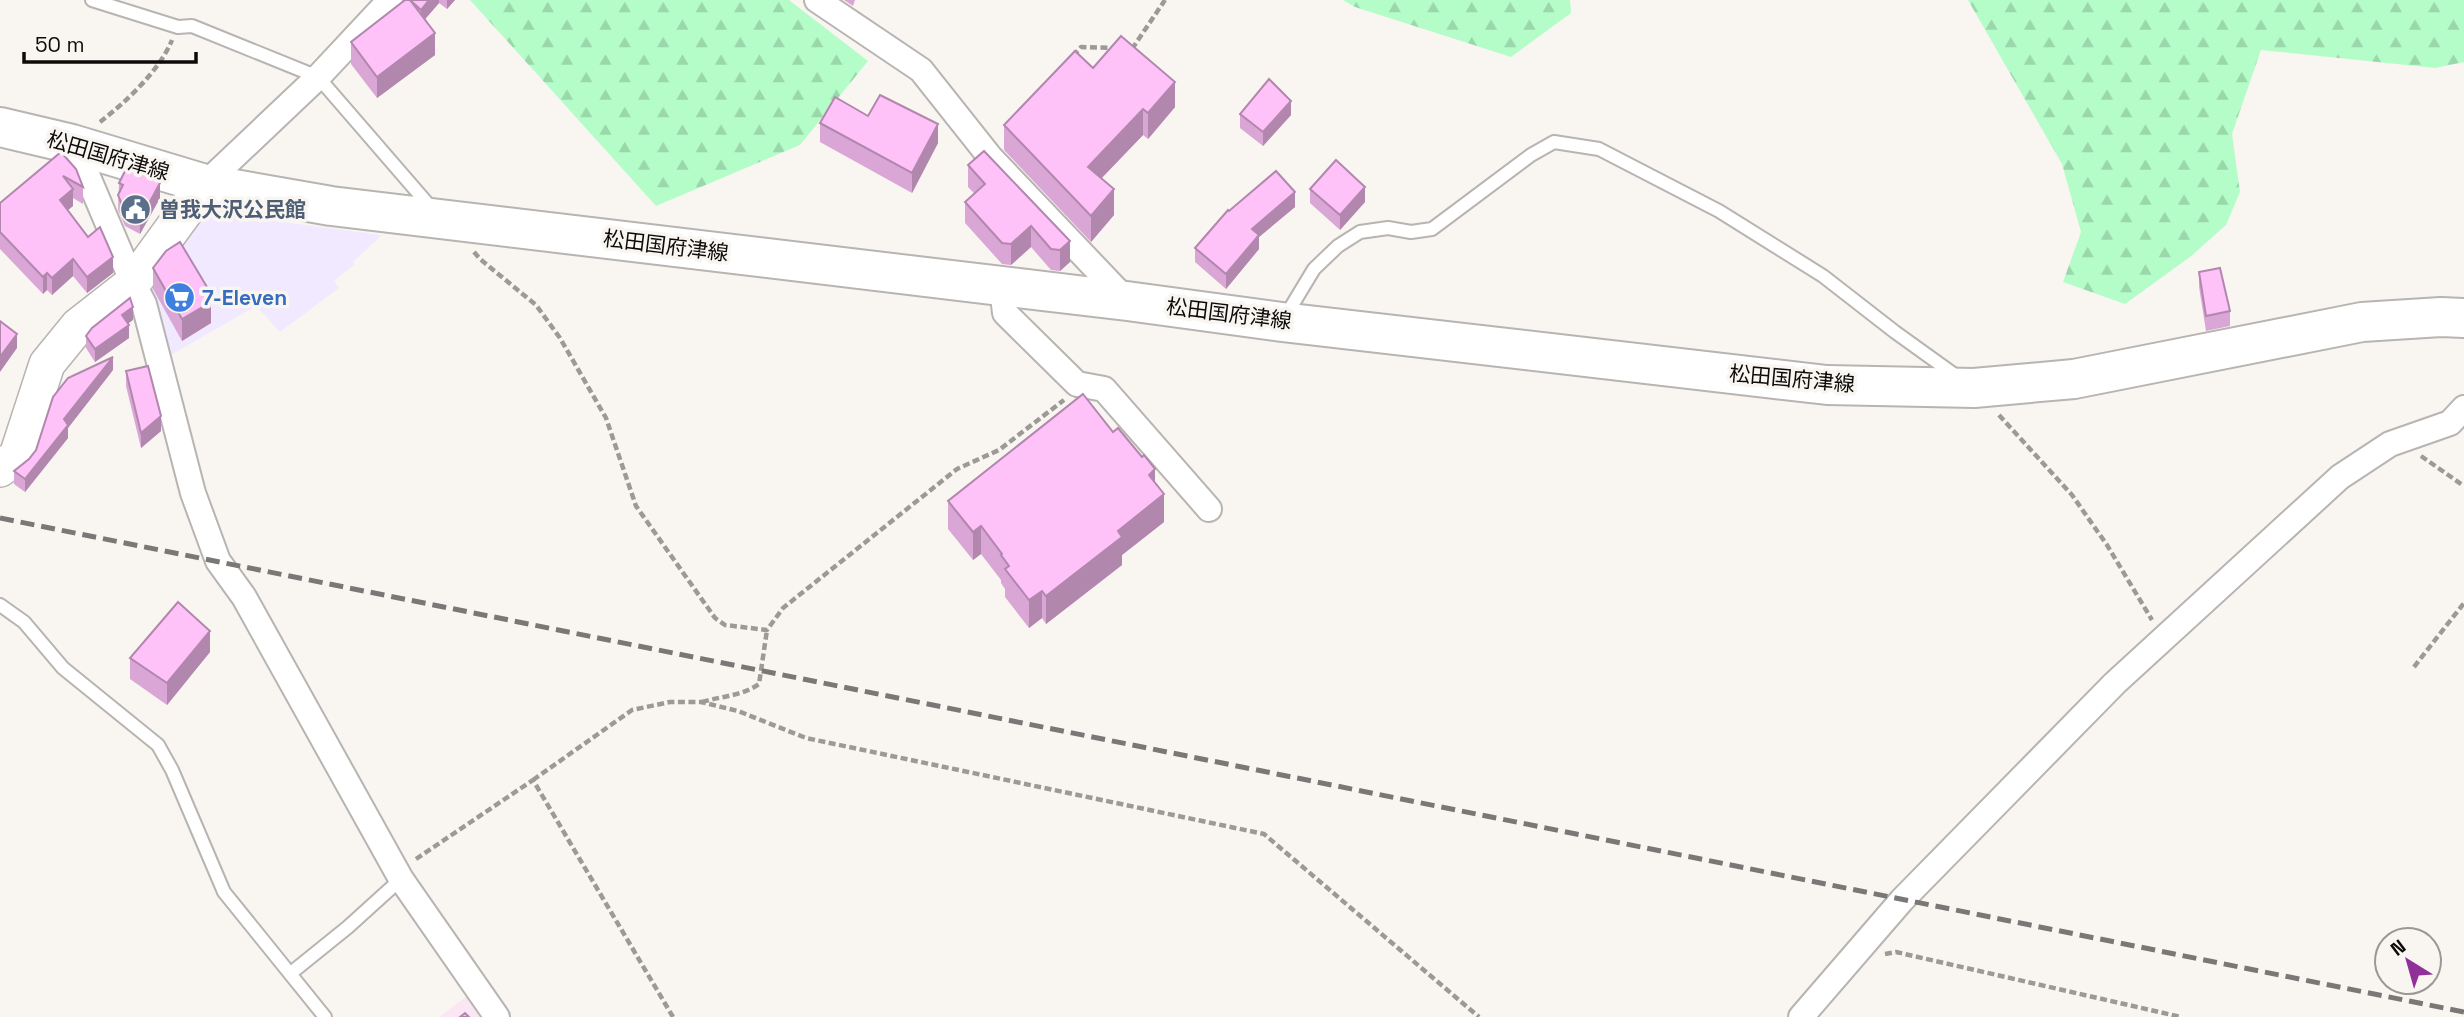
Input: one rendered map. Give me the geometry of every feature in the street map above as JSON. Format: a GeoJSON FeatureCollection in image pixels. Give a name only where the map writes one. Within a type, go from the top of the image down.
{"type":"FeatureCollection","features":[{"type":"Feature","properties":{"kind":"main road","name":"松田国府津線"},"geometry":{"type":"LineString","coordinates":[[0,127],[73,144],[205,184],[331,206],[1282,322],[1827,385],[1974,388],[2074,379],[2362,322],[2464,318]]}},
{"type":"Feature","properties":{"kind":"main road"},"geometry":{"type":"LineString","coordinates":[[0,469],[17,456],[47,364],[78,326],[133,284],[205,184]]}},
{"type":"Feature","properties":{"kind":"street"},"geometry":{"type":"LineString","coordinates":[[205,184],[318,77],[390,0]]}},
{"type":"Feature","properties":{"kind":"street"},"geometry":{"type":"LineString","coordinates":[[817,0],[921,70],[990,157],[1127,301]]}},
{"type":"Feature","properties":{"kind":"street"},"geometry":{"type":"LineString","coordinates":[[73,144],[144,304],[193,493],[218,561],[244,597],[400,875],[496,1017]]}},
{"type":"Feature","properties":{"kind":"street"},"geometry":{"type":"LineString","coordinates":[[1002,287],[1005,313],[1077,384],[1104,389],[1209,509]]}},
{"type":"Feature","properties":{"kind":"street"},"geometry":{"type":"LineString","coordinates":[[1801,1017],[1902,900],[2115,683],[2340,477],[2390,444],[2450,423],[2464,408]]}},
{"type":"Feature","properties":{"kind":"lane"},"geometry":{"type":"LineString","coordinates":[[92,0],[178,27],[192,26],[318,77],[449,220]]}},
{"type":"Feature","properties":{"kind":"lane"},"geometry":{"type":"LineString","coordinates":[[1282,322],[1314,269],[1338,246],[1360,232],[1388,228],[1411,232],[1432,229],[1531,155],[1554,142],[1599,149],[1719,211],[1823,276],[1974,388]]}},
{"type":"Feature","properties":{"kind":"lane"},"geometry":{"type":"LineString","coordinates":[[0,605],[24,622],[63,668],[158,746],[172,770],[224,892],[325,1017]]}},
{"type":"Feature","properties":{"kind":"lane"},"geometry":{"type":"LineString","coordinates":[[291,973],[348,927],[400,875]]}},
{"type":"Feature","properties":{"kind":"path"},"geometry":{"type":"LineString","coordinates":[[1073,57],[1081,47],[1134,49],[1165,0]]}},
{"type":"Feature","properties":{"kind":"path"},"geometry":{"type":"LineString","coordinates":[[73,144],[124,103],[168,51],[178,27]]}},
{"type":"Feature","properties":{"kind":"path"},"geometry":{"type":"LineString","coordinates":[[449,220],[480,259],[536,305],[560,338],[606,418],[636,506],[715,618],[725,625],[767,629]]}},
{"type":"Feature","properties":{"kind":"path"},"geometry":{"type":"LineString","coordinates":[[702,702],[747,693],[760,684],[767,629],[783,608],[957,469],[999,450],[1064,399],[1077,384]]}},
{"type":"Feature","properties":{"kind":"path"},"geometry":{"type":"LineString","coordinates":[[1974,388],[2072,495],[2107,545],[2163,639]]}},
{"type":"Feature","properties":{"kind":"path"},"geometry":{"type":"LineString","coordinates":[[2399,441],[2464,485]]}},
{"type":"Feature","properties":{"kind":"path"},"geometry":{"type":"LineString","coordinates":[[2414,667],[2464,603]]}},
{"type":"Feature","properties":{"kind":"path"},"geometry":{"type":"LineString","coordinates":[[400,875],[632,710],[670,702],[702,702],[738,711],[806,737],[1264,834],[1479,1017]]}},
{"type":"Feature","properties":{"kind":"path"},"geometry":{"type":"LineString","coordinates":[[533,780],[673,1017]]}},
{"type":"Feature","properties":{"kind":"path"},"geometry":{"type":"LineString","coordinates":[[1880,956],[1896,952],[2181,1017]]}},
{"type":"Feature","properties":{"kind":"shaded area"},"geometry":{"type":"Polygon","coordinates":[[[204,207],[275,221],[382,235],[353,262],[354,265],[334,281],[339,288],[280,332],[256,306],[164,359],[147,281],[204,207]]]}},
{"type":"Feature","properties":{"kind":"shaded area"},"geometry":{"type":"Polygon","coordinates":[[[470,994],[486,1017],[439,1017],[470,994]]]}},
{"type":"Feature","properties":{"kind":"green space"},"geometry":{"type":"Polygon","coordinates":[[[470,0],[789,0],[868,61],[800,145],[656,206],[470,0]]]}},
{"type":"Feature","properties":{"kind":"green space"},"geometry":{"type":"Polygon","coordinates":[[[1343,0],[1570,0],[1571,13],[1511,57],[1355,7],[1343,0]]]}},
{"type":"Feature","properties":{"kind":"green space"},"geometry":{"type":"Polygon","coordinates":[[[1968,0],[2464,0],[2464,62],[2435,68],[2261,50],[2232,134],[2240,192],[2226,225],[2190,257],[2125,304],[2063,282],[2081,232],[2062,164],[1968,0]]]}},
{"type":"Feature","properties":{"kind":"building"},"geometry":{"type":"Polygon","coordinates":[[[405,0],[410,0],[435,33],[377,77],[351,42],[405,0]]]}},
{"type":"Feature","properties":{"kind":"building"},"geometry":{"type":"Polygon","coordinates":[[[410,0],[429,0],[421,10],[410,0]]]}},
{"type":"Feature","properties":{"kind":"building"},"geometry":{"type":"Polygon","coordinates":[[[1121,36],[1175,82],[1148,113],[1143,109],[1088,167],[1114,189],[1091,216],[1004,125],[1075,51],[1093,68],[1121,36]]]}},
{"type":"Feature","properties":{"kind":"building"},"geometry":{"type":"Polygon","coordinates":[[[1269,79],[1291,101],[1263,132],[1240,114],[1269,79]]]}},
{"type":"Feature","properties":{"kind":"building"},"geometry":{"type":"Polygon","coordinates":[[[880,95],[938,124],[912,173],[820,123],[835,97],[868,116],[880,95]]]}},
{"type":"Feature","properties":{"kind":"building"},"geometry":{"type":"Polygon","coordinates":[[[984,151],[1070,241],[1060,250],[1051,249],[1031,226],[1011,244],[1002,243],[965,202],[985,184],[968,165],[984,151]]]}},
{"type":"Feature","properties":{"kind":"building"},"geometry":{"type":"Polygon","coordinates":[[[61,152],[76,169],[83,187],[63,176],[73,189],[60,200],[88,237],[100,227],[113,257],[87,277],[73,259],[52,278],[47,273],[43,277],[0,232],[0,203],[61,152]]]}},
{"type":"Feature","properties":{"kind":"building"},"geometry":{"type":"Polygon","coordinates":[[[1336,160],[1365,187],[1340,215],[1310,189],[1336,160]]]}},
{"type":"Feature","properties":{"kind":"building"},"geometry":{"type":"Polygon","coordinates":[[[126,169],[142,173],[160,183],[140,220],[125,212],[118,195],[123,185],[119,183],[126,169]]]}},
{"type":"Feature","properties":{"kind":"building"},"geometry":{"type":"Polygon","coordinates":[[[1276,171],[1295,192],[1252,229],[1259,235],[1226,274],[1195,248],[1228,210],[1276,171]]]}},
{"type":"Feature","properties":{"kind":"building"},"geometry":{"type":"Polygon","coordinates":[[[180,242],[210,292],[206,294],[211,302],[182,319],[153,268],[166,251],[180,242]]]}},
{"type":"Feature","properties":{"kind":"building"},"geometry":{"type":"Polygon","coordinates":[[[2220,268],[2230,311],[2206,316],[2199,272],[2220,268]]]}},
{"type":"Feature","properties":{"kind":"building"},"geometry":{"type":"Polygon","coordinates":[[[130,298],[133,307],[122,315],[129,325],[95,349],[86,336],[92,328],[130,298]]]}},
{"type":"Feature","properties":{"kind":"building"},"geometry":{"type":"Polygon","coordinates":[[[0,321],[17,334],[0,357],[0,321]]]}},
{"type":"Feature","properties":{"kind":"building"},"geometry":{"type":"Polygon","coordinates":[[[113,357],[64,419],[68,425],[25,479],[14,471],[36,450],[53,397],[68,378],[113,357]]]}},
{"type":"Feature","properties":{"kind":"building"},"geometry":{"type":"Polygon","coordinates":[[[148,366],[161,416],[141,433],[126,371],[148,366]]]}},
{"type":"Feature","properties":{"kind":"building"},"geometry":{"type":"Polygon","coordinates":[[[1083,394],[1113,432],[1118,428],[1142,457],[1144,455],[1155,469],[1149,475],[1164,494],[1118,531],[1122,537],[1046,596],[1042,591],[1029,600],[1005,569],[1009,566],[981,526],[973,532],[948,501],[1083,394]]]}},
{"type":"Feature","properties":{"kind":"building"},"geometry":{"type":"Polygon","coordinates":[[[178,602],[210,631],[167,683],[130,658],[178,602]]]}},
{"type":"Feature","properties":{"kind":"railway"},"geometry":{"type":"LineString","coordinates":[[0,518],[2464,1012]]}},
{"type":"Feature","properties":{"kind":"place","name":"曽我大沢公民館"},"geometry":{"type":"Point","coordinates":[136,210]}},
{"type":"Feature","properties":{"kind":"place","name":"7-Eleven"},"geometry":{"type":"Point","coordinates":[179,298]}}]}
